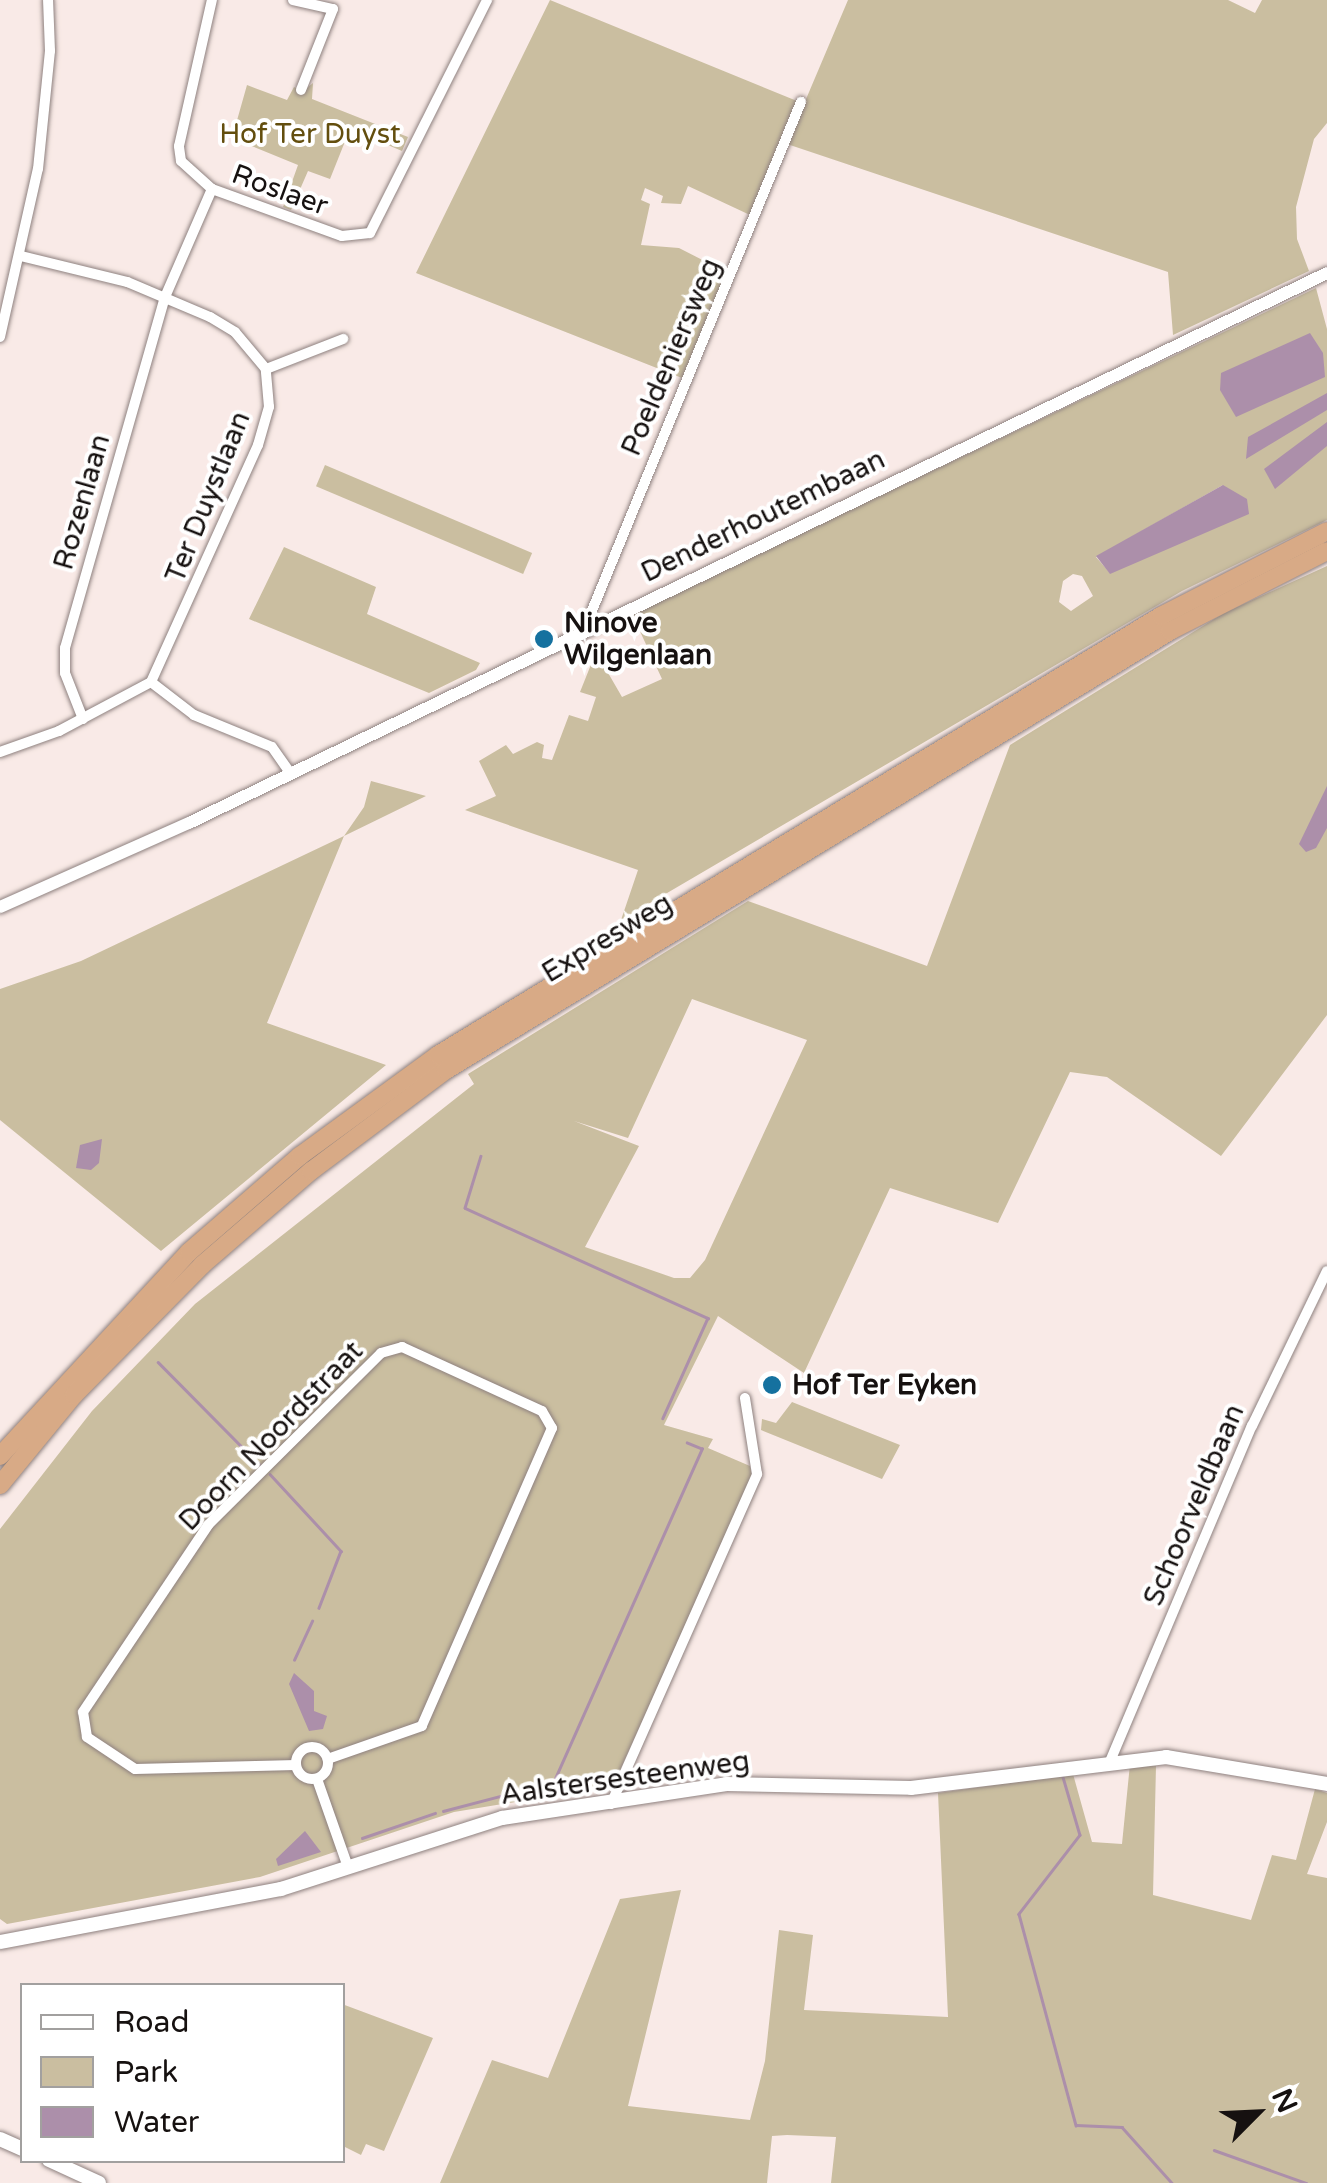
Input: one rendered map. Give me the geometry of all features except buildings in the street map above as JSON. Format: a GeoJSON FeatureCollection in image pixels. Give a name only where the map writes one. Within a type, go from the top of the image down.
{"type":"FeatureCollection","features":[{"type":"Feature","properties":{"kind":"highway","name":"Expresweg"},"geometry":{"type":"LineString","coordinates":[[0,1456],[190,1252],[300,1156],[438,1055],[1161,616],[1327,531]]}},
{"type":"Feature","properties":{"kind":"highway","name":"Expresweg"},"geometry":{"type":"LineString","coordinates":[[0,1485],[74,1395],[202,1265],[311,1171],[446,1070],[1170,632],[1327,551]]}},
{"type":"Feature","properties":{"kind":"main road","name":"Aalstersesteenweg"},"geometry":{"type":"LineString","coordinates":[[0,1942],[242,1898],[502,1818],[740,1784],[911,1788],[1111,1759],[1209,1761],[1327,1784]]}},
{"type":"Feature","properties":{"kind":"main road"},"geometry":{"type":"LineString","coordinates":[[56,2163],[100,2183]]}},
{"type":"Feature","properties":{"kind":"street"},"geometry":{"type":"LineString","coordinates":[[0,337],[21,256],[46,108],[48,0]]}},
{"type":"Feature","properties":{"kind":"street","name":"Roslaer"},"geometry":{"type":"LineString","coordinates":[[212,0],[179,146],[180,161],[212,190],[342,236],[370,233],[487,0]]}},
{"type":"Feature","properties":{"kind":"street"},"geometry":{"type":"LineString","coordinates":[[293,0],[334,4],[301,90]]}},
{"type":"Feature","properties":{"kind":"street","name":"Poeldeniersweg"},"geometry":{"type":"LineString","coordinates":[[584,630],[800,102]]}},
{"type":"Feature","properties":{"kind":"street","name":"Roslaer"},"geometry":{"type":"LineString","coordinates":[[165,297],[212,190]]}},
{"type":"Feature","properties":{"kind":"street"},"geometry":{"type":"LineString","coordinates":[[21,256],[165,297],[235,332],[266,369],[343,339]]}},
{"type":"Feature","properties":{"kind":"street","name":"Denderhoutembaan"},"geometry":{"type":"LineString","coordinates":[[0,908],[290,773],[1327,273]]}},
{"type":"Feature","properties":{"kind":"street","name":"Rozenlaan"},"geometry":{"type":"LineString","coordinates":[[84,718],[65,673],[64,648],[165,297]]}},
{"type":"Feature","properties":{"kind":"street","name":"Ter Duystlaan"},"geometry":{"type":"LineString","coordinates":[[151,682],[258,445],[268,407],[266,369]]}},
{"type":"Feature","properties":{"kind":"street"},"geometry":{"type":"LineString","coordinates":[[0,752],[84,718],[151,682],[194,716],[272,747],[290,773]]}},
{"type":"Feature","properties":{"kind":"street","name":"Schoorveldbaan"},"geometry":{"type":"LineString","coordinates":[[1111,1759],[1290,1340],[1327,1271]]}},
{"type":"Feature","properties":{"kind":"street","name":"Doorn Noordstraat"},"geometry":{"type":"LineString","coordinates":[[296,1764],[135,1770],[87,1737],[83,1712],[208,1526],[381,1354],[402,1348],[542,1412],[552,1428],[422,1726],[328,1759]]}},
{"type":"Feature","properties":{"kind":"street"},"geometry":{"type":"LineString","coordinates":[[611,1804],[758,1474],[745,1398]]}},
{"type":"Feature","properties":{"kind":"street"},"geometry":{"type":"LineString","coordinates":[[317,1779],[302,1776],[296,1764],[311,1747],[328,1759],[317,1779],[348,1867]]}},
{"type":"Feature","properties":{"kind":"green space"},"geometry":{"type":"Polygon","coordinates":[[[550,0],[797,101],[750,215],[688,186],[681,204],[661,203],[663,196],[645,188],[641,200],[650,204],[641,245],[679,248],[726,272],[682,378],[416,273],[550,0]]]}},
{"type":"Feature","properties":{"kind":"green space"},"geometry":{"type":"Polygon","coordinates":[[[848,0],[1228,0],[1255,13],[1262,0],[1327,0],[1327,123],[1314,139],[1296,207],[1297,239],[1309,271],[1173,335],[1168,272],[787,144],[848,0]]]}},
{"type":"Feature","properties":{"kind":"green space","name":"Hof Ter Duyst"},"geometry":{"type":"Polygon","coordinates":[[[313,83],[312,99],[408,137],[402,151],[350,129],[330,179],[308,171],[291,210],[283,207],[298,165],[232,138],[247,85],[287,100],[294,87],[303,91],[313,83]]]}},
{"type":"Feature","properties":{"kind":"green space"},"geometry":{"type":"Polygon","coordinates":[[[1316,288],[1327,329],[1327,520],[1182,591],[621,920],[638,870],[465,810],[496,796],[479,761],[506,745],[513,754],[537,742],[544,745],[542,758],[552,760],[569,715],[588,721],[596,697],[580,692],[596,652],[622,697],[662,679],[632,614],[1316,288]],[[1223,485],[1096,557],[1110,573],[1137,561],[1223,485]],[[1073,574],[1063,581],[1059,602],[1071,611],[1093,596],[1082,576],[1073,574]]]}},
{"type":"Feature","properties":{"kind":"green space"},"geometry":{"type":"Polygon","coordinates":[[[325,465],[532,553],[523,574],[316,486],[325,465]]]}},
{"type":"Feature","properties":{"kind":"green space"},"geometry":{"type":"Polygon","coordinates":[[[284,547],[376,587],[367,614],[480,663],[476,670],[429,693],[249,619],[284,547]]]}},
{"type":"Feature","properties":{"kind":"green space"},"geometry":{"type":"Polygon","coordinates":[[[1327,566],[1327,1015],[1221,1156],[1107,1077],[1070,1072],[998,1223],[890,1188],[804,1373],[718,1316],[664,1425],[713,1439],[708,1448],[750,1466],[752,1476],[613,1786],[454,1812],[260,1877],[7,1924],[0,1919],[0,1529],[92,1411],[195,1304],[474,1084],[468,1074],[748,901],[927,966],[1010,745],[1224,613],[1327,566]],[[692,999],[628,1138],[574,1121],[639,1146],[585,1247],[674,1278],[690,1278],[705,1260],[807,1040],[692,999]]]}},
{"type":"Feature","properties":{"kind":"green space"},"geometry":{"type":"Polygon","coordinates":[[[371,781],[426,796],[344,836],[364,807],[371,781]]]}},
{"type":"Feature","properties":{"kind":"green space"},"geometry":{"type":"Polygon","coordinates":[[[344,836],[267,1023],[386,1065],[161,1251],[0,1120],[0,989],[81,961],[344,836]]]}},
{"type":"Feature","properties":{"kind":"green space"},"geometry":{"type":"Polygon","coordinates":[[[792,1402],[900,1445],[882,1479],[761,1430],[762,1419],[776,1423],[792,1402]]]}},
{"type":"Feature","properties":{"kind":"green space"},"geometry":{"type":"Polygon","coordinates":[[[1130,1764],[1156,1766],[1153,1895],[1251,1920],[1272,1855],[1296,1860],[1315,1789],[1327,1793],[1327,1822],[1307,1874],[1327,1878],[1327,2183],[831,2183],[836,2137],[787,2135],[772,2136],[767,2183],[440,2183],[492,2060],[548,2078],[620,1899],[681,1890],[628,2106],[750,2120],[765,2061],[779,1930],[813,1935],[804,2010],[948,2017],[938,1793],[1073,1774],[1092,1842],[1122,1844],[1130,1764]]]}},
{"type":"Feature","properties":{"kind":"green space"},"geometry":{"type":"Polygon","coordinates":[[[345,2005],[433,2038],[384,2151],[366,2144],[361,2155],[345,2147],[345,2005]]]}},
{"type":"Feature","properties":{"kind":"water"},"geometry":{"type":"Polygon","coordinates":[[[1310,333],[1323,353],[1325,377],[1236,417],[1220,390],[1221,373],[1310,333]]]}},
{"type":"Feature","properties":{"kind":"water"},"geometry":{"type":"Polygon","coordinates":[[[1327,393],[1327,410],[1246,459],[1248,437],[1327,393]]]}},
{"type":"Feature","properties":{"kind":"water"},"geometry":{"type":"Polygon","coordinates":[[[1327,422],[1327,446],[1275,489],[1264,469],[1327,422]]]}},
{"type":"Feature","properties":{"kind":"water"},"geometry":{"type":"Polygon","coordinates":[[[1223,485],[1247,499],[1249,514],[1110,574],[1096,556],[1223,485]]]}},
{"type":"Feature","properties":{"kind":"water"},"geometry":{"type":"Polygon","coordinates":[[[1327,786],[1327,828],[1316,848],[1306,852],[1299,844],[1327,786]]]}},
{"type":"Feature","properties":{"kind":"water"},"geometry":{"type":"Polygon","coordinates":[[[102,1139],[99,1163],[91,1170],[76,1168],[80,1145],[102,1139]]]}},
{"type":"Feature","properties":{"kind":"water"},"geometry":{"type":"Polygon","coordinates":[[[294,1673],[314,1691],[314,1711],[327,1716],[323,1729],[309,1731],[289,1684],[294,1673]]]}},
{"type":"Feature","properties":{"kind":"water"},"geometry":{"type":"Polygon","coordinates":[[[305,1831],[321,1852],[278,1866],[276,1859],[305,1831]]]}},
{"type":"Feature","properties":{"kind":"waterway"},"geometry":{"type":"LineString","coordinates":[[481,1156],[465,1208],[708,1318],[663,1418]]}},
{"type":"Feature","properties":{"kind":"waterway"},"geometry":{"type":"LineString","coordinates":[[158,1362],[259,1464]]}},
{"type":"Feature","properties":{"kind":"waterway"},"geometry":{"type":"LineString","coordinates":[[553,1783],[702,1449],[687,1443]]}},
{"type":"Feature","properties":{"kind":"waterway"},"geometry":{"type":"LineString","coordinates":[[270,1474],[341,1551],[319,1608]]}},
{"type":"Feature","properties":{"kind":"waterway"},"geometry":{"type":"LineString","coordinates":[[294,1660],[312,1621]]}},
{"type":"Feature","properties":{"kind":"waterway"},"geometry":{"type":"LineString","coordinates":[[1063,1777],[1080,1835],[1019,1914],[1076,2125],[1122,2127],[1172,2183]]}},
{"type":"Feature","properties":{"kind":"waterway"},"geometry":{"type":"LineString","coordinates":[[443,1811],[508,1794]]}},
{"type":"Feature","properties":{"kind":"waterway"},"geometry":{"type":"LineString","coordinates":[[362,1838],[435,1813]]}},
{"type":"Feature","properties":{"kind":"waterway"},"geometry":{"type":"LineString","coordinates":[[1214,2150],[1306,2183]]}},
{"type":"Feature","properties":{"kind":"place","name":"Ninove Wilgenlaan"},"geometry":{"type":"Point","coordinates":[544,639]}},
{"type":"Feature","properties":{"kind":"place","name":"Hof Ter Eyken"},"geometry":{"type":"Point","coordinates":[772,1385]}}]}
